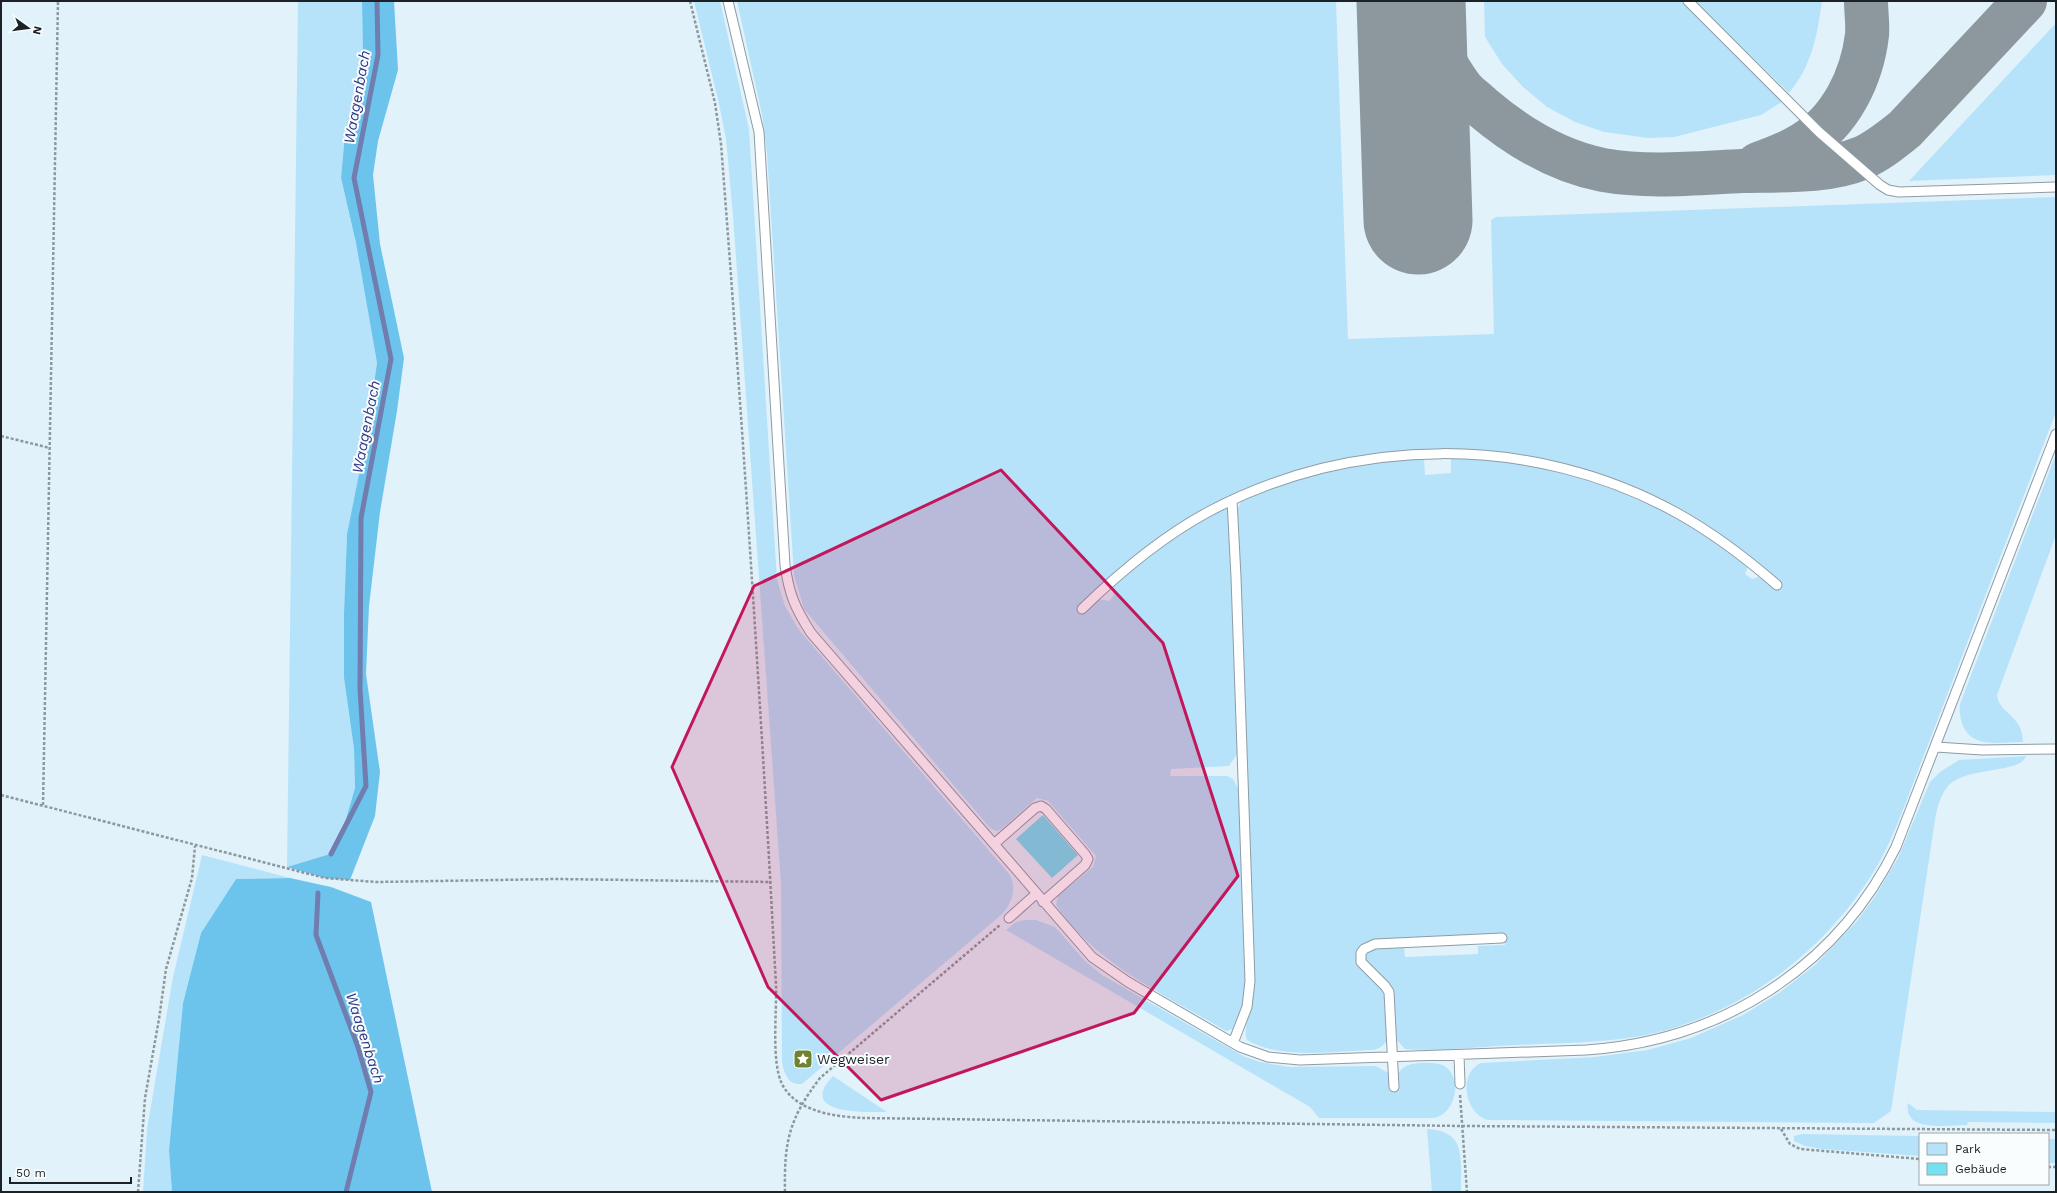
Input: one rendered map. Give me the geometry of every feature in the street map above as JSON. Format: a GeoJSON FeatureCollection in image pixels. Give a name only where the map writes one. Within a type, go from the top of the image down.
{"type":"FeatureCollection","features":[{"type":"Feature","properties":{"kind":"lane"},"geometry":{"type":"LineString","coordinates":[[728,1],[759,132],[785,565],[788,590],[798,613],[811,633],[1036,894],[1097,962],[1128,982],[1233,1043],[1254,1052],[1283,1059],[1392,1057],[1586,1050],[1643,1043],[1684,1033],[1734,1012],[1794,974],[1824,947],[1849,920],[1874,885],[1901,836],[2056,434]]}},
{"type":"Feature","properties":{"kind":"lane"},"geometry":{"type":"LineString","coordinates":[[1688,1],[1819,132],[1880,185],[1888,190],[1899,192],[2056,187]]}},
{"type":"Feature","properties":{"kind":"lane"},"geometry":{"type":"LineString","coordinates":[[1082,609],[1123,570],[1148,550],[1194,520],[1232,500],[1263,487],[1308,472],[1384,457],[1448,453],[1526,460],[1596,478],[1665,507],[1697,525],[1734,549],[1777,585]]}},
{"type":"Feature","properties":{"kind":"lane"},"geometry":{"type":"LineString","coordinates":[[1232,500],[1237,593],[1250,981],[1248,1007],[1233,1043]]}},
{"type":"Feature","properties":{"kind":"lane"},"geometry":{"type":"LineString","coordinates":[[1936,747],[1982,750],[2056,749]]}},
{"type":"Feature","properties":{"kind":"lane"},"geometry":{"type":"LineString","coordinates":[[994,844],[1038,807],[1045,807],[1085,854],[1087,861],[1043,902]]}},
{"type":"Feature","properties":{"kind":"lane"},"geometry":{"type":"LineString","coordinates":[[1009,918],[1036,894]]}},
{"type":"Feature","properties":{"kind":"lane"},"geometry":{"type":"LineString","coordinates":[[1394,1087],[1389,992],[1361,962],[1361,953],[1365,947],[1375,944],[1502,938]]}},
{"type":"Feature","properties":{"kind":"lane"},"geometry":{"type":"LineString","coordinates":[[1459,1055],[1460,1084]]}},
{"type":"Feature","properties":{"kind":"path"},"geometry":{"type":"LineString","coordinates":[[43,805],[58,1]]}},
{"type":"Feature","properties":{"kind":"path"},"geometry":{"type":"LineString","coordinates":[[690,1],[715,103],[721,144],[755,606],[776,985],[777,1066],[779,1077],[786,1090],[801,1104],[831,1115],[850,1117],[1463,1126],[2056,1130]]}},
{"type":"Feature","properties":{"kind":"path"},"geometry":{"type":"LineString","coordinates":[[1,436],[50,448]]}},
{"type":"Feature","properties":{"kind":"path"},"geometry":{"type":"LineString","coordinates":[[1,795],[195,846],[325,878],[363,881],[565,879],[770,882]]}},
{"type":"Feature","properties":{"kind":"path"},"geometry":{"type":"LineString","coordinates":[[138,1192],[145,1098],[160,1019],[166,969],[192,878],[195,846]]}},
{"type":"Feature","properties":{"kind":"path"},"geometry":{"type":"LineString","coordinates":[[785,1192],[786,1148],[801,1104],[824,1074],[1009,918]]}},
{"type":"Feature","properties":{"kind":"path"},"geometry":{"type":"LineString","coordinates":[[1460,1084],[1467,1192]]}},
{"type":"Feature","properties":{"kind":"path"},"geometry":{"type":"LineString","coordinates":[[1781,1129],[1790,1144],[1805,1150],[1919,1159]]}},
{"type":"Feature","properties":{"kind":"highlighted area"},"geometry":{"type":"Polygon","coordinates":[[[1001,470],[1163,643],[1238,876],[1134,1013],[881,1100],[768,987],[672,767],[754,586],[1001,470]]]}},
{"type":"Feature","properties":{"kind":"green space"},"geometry":{"type":"Polygon","coordinates":[[[298,1],[362,1],[363,59],[345,134],[341,178],[356,243],[377,363],[366,439],[347,534],[344,613],[344,678],[354,749],[355,788],[345,822],[330,854],[287,867],[298,1]]]}},
{"type":"Feature","properties":{"kind":"green space"},"geometry":{"type":"Polygon","coordinates":[[[694,1],[720,1],[749,129],[777,580],[785,606],[799,630],[1010,875],[1013,886],[1011,901],[1001,915],[802,1084],[793,1083],[790,1081],[784,1071],[782,1063],[781,884],[733,216],[726,139],[694,1]]]}},
{"type":"Feature","properties":{"kind":"green space"},"geometry":{"type":"Polygon","coordinates":[[[737,1],[1336,1],[1348,339],[1494,334],[1491,220],[1496,217],[2056,197],[2056,412],[1888,846],[1859,893],[1836,923],[1809,950],[1779,974],[1747,995],[1714,1013],[1678,1027],[1641,1036],[1610,1040],[1447,1049],[1405,1049],[1396,1039],[1392,988],[1365,962],[1365,954],[1367,950],[1371,948],[1404,947],[1405,957],[1478,954],[1478,946],[1505,945],[1504,935],[1373,940],[1361,947],[1358,962],[1383,992],[1386,1009],[1387,1038],[1386,1042],[1382,1046],[1373,1050],[1308,1053],[1275,1050],[1260,1046],[1247,1040],[1246,1028],[1254,989],[1237,511],[1241,501],[1249,496],[1311,475],[1386,461],[1424,457],[1425,475],[1451,473],[1451,458],[1486,458],[1521,462],[1591,480],[1658,508],[1739,556],[1747,565],[1745,574],[1752,579],[1760,576],[1777,589],[1781,585],[1744,553],[1705,525],[1677,509],[1621,484],[1562,466],[1502,455],[1441,451],[1379,455],[1319,466],[1261,484],[1205,510],[1171,531],[1138,555],[1078,608],[1083,612],[1098,599],[1109,601],[1114,595],[1112,590],[1117,581],[1128,569],[1162,545],[1199,522],[1225,508],[1228,509],[1232,552],[1238,753],[1229,766],[1171,769],[1170,776],[1227,776],[1233,779],[1239,790],[1246,996],[1242,1014],[1237,1025],[1233,1029],[1226,1031],[1134,977],[1091,945],[1072,926],[1056,905],[1058,896],[1093,867],[1096,856],[1048,801],[1037,798],[1000,830],[996,831],[990,828],[804,609],[794,575],[767,153],[762,115],[737,1]]]}},
{"type":"Feature","properties":{"kind":"green space"},"geometry":{"type":"Polygon","coordinates":[[[1484,1],[1683,1],[1704,24],[1783,101],[1761,115],[1674,137],[1648,138],[1604,132],[1575,122],[1547,107],[1523,87],[1502,64],[1485,37],[1484,1]]]}},
{"type":"Feature","properties":{"kind":"green space"},"geometry":{"type":"Polygon","coordinates":[[[1695,1],[1822,1],[1818,27],[1812,50],[1803,72],[1789,93],[1695,1]]]}},
{"type":"Feature","properties":{"kind":"green space"},"geometry":{"type":"Polygon","coordinates":[[[2056,23],[2056,175],[1909,181],[2056,23]]]}},
{"type":"Feature","properties":{"kind":"green space"},"geometry":{"type":"Polygon","coordinates":[[[2056,454],[2056,535],[1997,695],[2002,707],[2019,726],[2022,733],[2023,742],[1989,743],[1974,738],[1968,733],[1961,720],[1960,704],[2056,454]]]}},
{"type":"Feature","properties":{"kind":"green space"},"geometry":{"type":"Polygon","coordinates":[[[2026,756],[2022,762],[2014,765],[1967,775],[1956,780],[1948,786],[1941,798],[1935,820],[1891,1111],[1874,1123],[1488,1120],[1480,1116],[1474,1110],[1469,1102],[1467,1084],[1469,1075],[1474,1068],[1481,1063],[1595,1057],[1648,1050],[1691,1038],[1743,1015],[1779,993],[1815,965],[1857,921],[1874,898],[1898,858],[1930,782],[1940,772],[1959,760],[2026,756]]]}},
{"type":"Feature","properties":{"kind":"green space"},"geometry":{"type":"Polygon","coordinates":[[[202,855],[290,878],[236,879],[201,933],[183,1003],[169,1150],[172,1192],[143,1192],[147,1129],[173,977],[202,855]]]}},
{"type":"Feature","properties":{"kind":"green space"},"geometry":{"type":"Polygon","coordinates":[[[1036,920],[1055,927],[1085,961],[1102,975],[1243,1056],[1260,1062],[1289,1067],[1376,1066],[1397,1078],[1401,1070],[1406,1066],[1420,1063],[1438,1064],[1446,1067],[1454,1080],[1454,1096],[1451,1104],[1447,1111],[1433,1118],[1319,1118],[1310,1107],[1006,930],[1016,922],[1036,920]]]}},
{"type":"Feature","properties":{"kind":"green space"},"geometry":{"type":"Polygon","coordinates":[[[833,1076],[887,1112],[851,1111],[838,1109],[828,1105],[823,1098],[824,1089],[833,1076]]]}},
{"type":"Feature","properties":{"kind":"green space"},"geometry":{"type":"Polygon","coordinates":[[[1908,1103],[1917,1110],[2056,1112],[2056,1123],[1968,1122],[1967,1125],[1928,1125],[1919,1123],[1912,1119],[1908,1113],[1908,1103]]]}},
{"type":"Feature","properties":{"kind":"green space"},"geometry":{"type":"Polygon","coordinates":[[[1427,1129],[1440,1131],[1449,1135],[1456,1141],[1461,1159],[1461,1192],[1432,1192],[1427,1129]]]}},
{"type":"Feature","properties":{"kind":"green space"},"geometry":{"type":"Polygon","coordinates":[[[1802,1134],[1919,1136],[1919,1156],[1822,1149],[1805,1146],[1794,1141],[1794,1136],[1802,1134]]]}},
{"type":"Feature","properties":{"kind":"green space"},"geometry":{"type":"Polygon","coordinates":[[[2049,1139],[2056,1139],[2056,1163],[2049,1163],[2049,1139]]]}},
{"type":"Feature","properties":{"kind":"shaded area"},"geometry":{"type":"Polygon","coordinates":[[[362,1],[394,1],[398,70],[378,141],[373,175],[380,244],[404,358],[397,411],[380,512],[369,606],[366,674],[380,772],[375,816],[350,880],[325,878],[287,867],[330,854],[345,822],[355,788],[354,749],[344,678],[344,613],[347,534],[366,439],[377,363],[356,243],[341,178],[345,134],[363,59],[362,1]]]}},
{"type":"Feature","properties":{"kind":"shaded area"},"geometry":{"type":"Polygon","coordinates":[[[290,878],[331,887],[371,902],[432,1192],[172,1192],[169,1150],[183,1003],[201,933],[236,879],[290,878]]]}},
{"type":"Feature","properties":{"kind":"building"},"geometry":{"type":"Polygon","coordinates":[[[1043,815],[1078,855],[1052,878],[1016,839],[1043,815]]]}},
{"type":"Feature","properties":{"kind":"waterway","name":"Waagenbach"},"geometry":{"type":"LineString","coordinates":[[331,854],[366,786],[360,689],[361,518],[391,359],[354,178],[378,55],[377,1]]}},
{"type":"Feature","properties":{"kind":"waterway","name":"Waagenbach"},"geometry":{"type":"LineString","coordinates":[[318,893],[316,935],[358,1047],[371,1092],[346,1192]]}},
{"type":"Feature","properties":{"kind":"taxiway"},"geometry":{"type":"LineString","coordinates":[[1418,1],[1436,46],[1447,67],[1468,95],[1494,117],[1523,137],[1553,154],[1586,166],[1603,170],[1637,174],[1690,174],[1803,170],[1848,163],[1862,158],[1879,149],[1905,129],[2025,1]]}},
{"type":"Feature","properties":{"kind":"taxiway"},"geometry":{"type":"LineString","coordinates":[[1758,164],[1787,153],[1803,144],[1828,123],[1839,110],[1855,82],[1864,51],[1867,35],[1866,1]]}},
{"type":"Feature","properties":{"kind":"runway"},"geometry":{"type":"LineString","coordinates":[[1411,1],[1418,220]]}},
{"type":"Feature","properties":{"kind":"place","name":"Wegweiser"},"geometry":{"type":"Point","coordinates":[803,1059]}}]}
